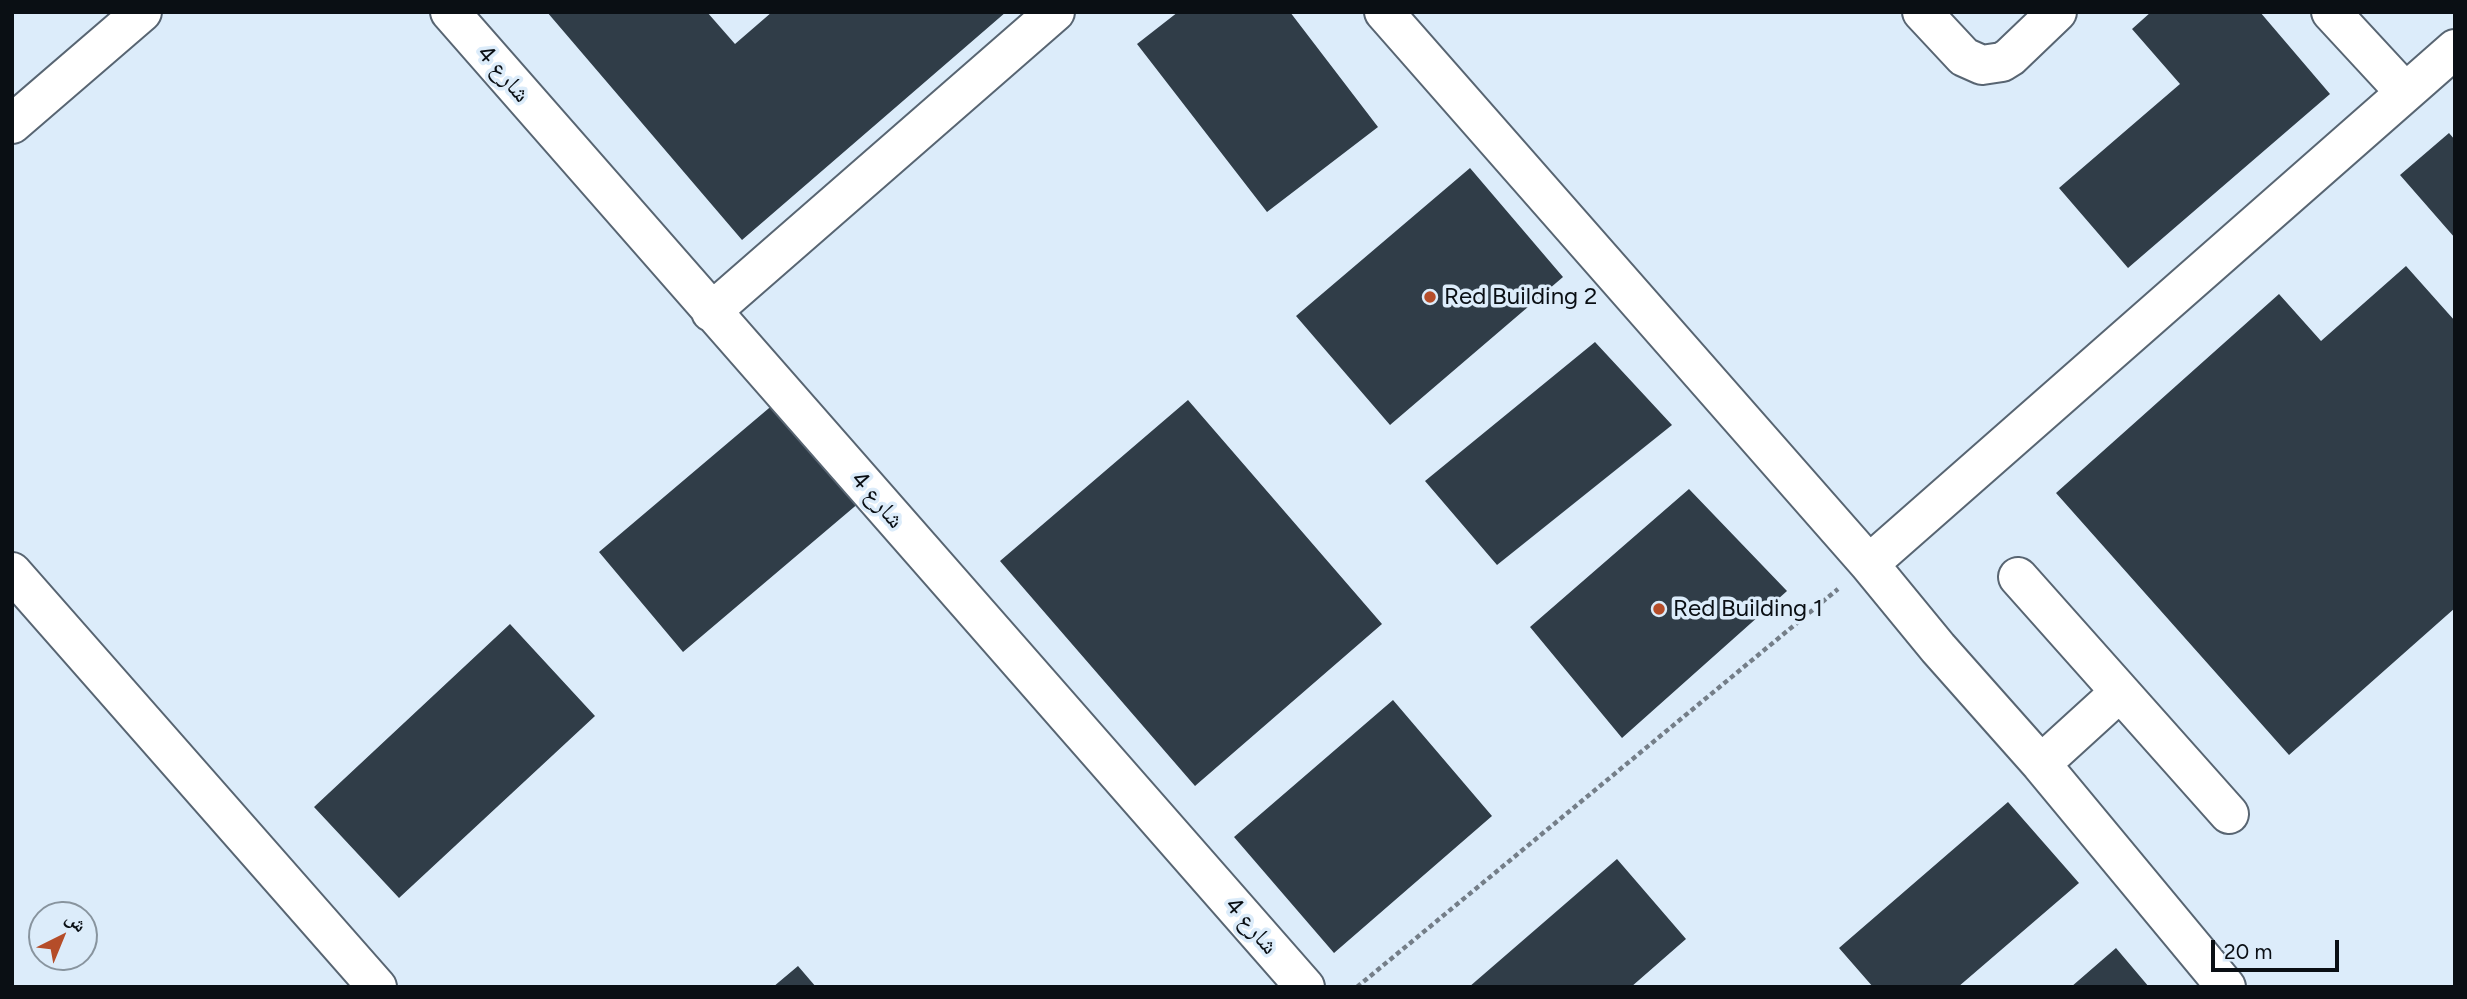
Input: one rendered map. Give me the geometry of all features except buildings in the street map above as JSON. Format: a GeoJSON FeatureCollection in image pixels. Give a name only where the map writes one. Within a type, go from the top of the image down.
{"type":"FeatureCollection","features":[{"type":"Feature","properties":{"kind":"street"},"geometry":{"type":"LineString","coordinates":[[12,124],[142,12]]}},
{"type":"Feature","properties":{"kind":"street","name":"شارع 4"},"geometry":{"type":"LineString","coordinates":[[450,12],[1305,987]]}},
{"type":"Feature","properties":{"kind":"street"},"geometry":{"type":"LineString","coordinates":[[711,312],[1055,12]]}},
{"type":"Feature","properties":{"kind":"street"},"geometry":{"type":"LineString","coordinates":[[1384,12],[1869,564],[1938,648],[2041,764],[2226,987]]}},
{"type":"Feature","properties":{"kind":"street"},"geometry":{"type":"LineString","coordinates":[[1922,12],[1964,57],[1982,65],[2002,62],[2010,57],[2057,12]]}},
{"type":"Feature","properties":{"kind":"street"},"geometry":{"type":"LineString","coordinates":[[2331,12],[2405,92]]}},
{"type":"Feature","properties":{"kind":"street"},"geometry":{"type":"LineString","coordinates":[[1869,564],[2455,49]]}},
{"type":"Feature","properties":{"kind":"street"},"geometry":{"type":"LineString","coordinates":[[12,572],[377,987]]}},
{"type":"Feature","properties":{"kind":"street"},"geometry":{"type":"LineString","coordinates":[[2018,577],[2229,814]]}},
{"type":"Feature","properties":{"kind":"street"},"geometry":{"type":"LineString","coordinates":[[2041,764],[2120,692]]}},
{"type":"Feature","properties":{"kind":"path"},"geometry":{"type":"LineString","coordinates":[[1357,987],[1869,564]]}},
{"type":"Feature","properties":{"kind":"place","name":"Red Building 2"},"geometry":{"type":"Point","coordinates":[1430,297]}},
{"type":"Feature","properties":{"kind":"place","name":"Red Building 1"},"geometry":{"type":"Point","coordinates":[1659,609]}}]}
